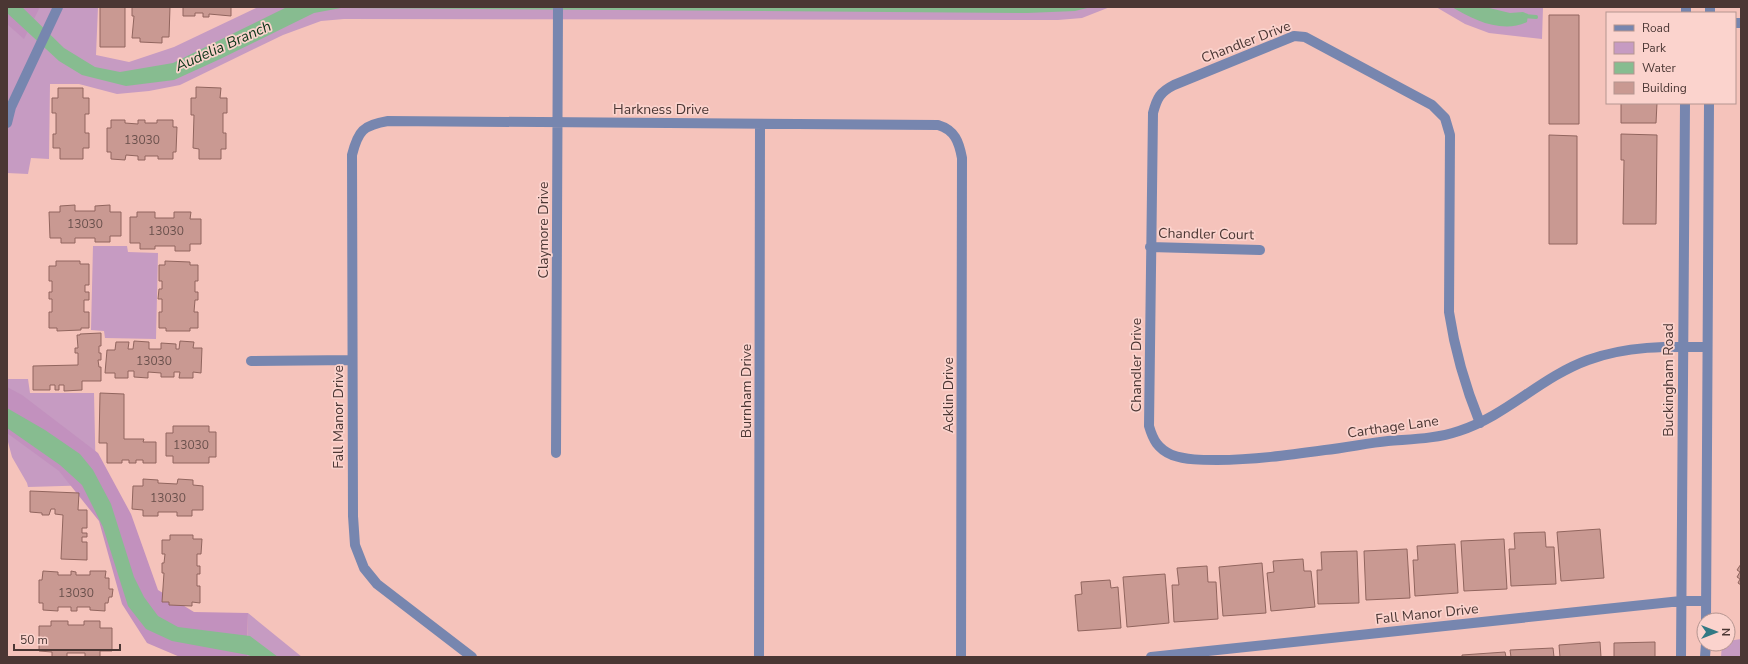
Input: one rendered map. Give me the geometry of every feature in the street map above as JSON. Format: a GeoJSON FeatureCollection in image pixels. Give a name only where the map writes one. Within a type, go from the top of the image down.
{"type":"FeatureCollection","features":[{"type":"Feature","properties":{"kind":"street"},"geometry":{"type":"LineString","coordinates":[[7,123],[11,107],[58,7]]}},
{"type":"Feature","properties":{"kind":"street","name":"Claymore Drive"},"geometry":{"type":"LineString","coordinates":[[556,453],[558,10]]}},
{"type":"Feature","properties":{"kind":"street","name":"Chandler Drive"},"geometry":{"type":"LineString","coordinates":[[1160,448],[1152,438],[1150,426],[1150,247],[1153,113],[1157,98],[1174,85],[1294,36],[1305,37],[1340,55],[1432,105],[1445,118],[1450,135],[1449,312],[1452,337],[1466,388],[1480,422]]}},
{"type":"Feature","properties":{"kind":"street","name":"Buckingham Road"},"geometry":{"type":"LineString","coordinates":[[1681,657],[1685,104]]}},
{"type":"Feature","properties":{"kind":"street"},"geometry":{"type":"LineString","coordinates":[[1706,612],[1709,104]]}},
{"type":"Feature","properties":{"kind":"street","name":"Harkness Drive"},"geometry":{"type":"LineString","coordinates":[[366,128],[376,123],[388,121],[938,125],[947,127],[954,134]]}},
{"type":"Feature","properties":{"kind":"street","name":"Burnham Drive"},"geometry":{"type":"LineString","coordinates":[[759,657],[760,124]]}},
{"type":"Feature","properties":{"kind":"street","name":"Fall Manor Drive"},"geometry":{"type":"LineString","coordinates":[[366,128],[356,139],[352,155],[353,516],[355,545],[364,568],[377,584],[472,657]]}},
{"type":"Feature","properties":{"kind":"street","name":"Acklin Drive"},"geometry":{"type":"LineString","coordinates":[[954,134],[960,145],[962,158],[961,657]]}},
{"type":"Feature","properties":{"kind":"street","name":"Chandler Court"},"geometry":{"type":"LineString","coordinates":[[1150,247],[1260,250]]}},
{"type":"Feature","properties":{"kind":"street","name":"Carthage Lane"},"geometry":{"type":"LineString","coordinates":[[1160,448],[1173,455],[1192,460],[1238,460],[1387,441],[1423,439],[1459,431],[1480,422],[1498,413],[1539,385],[1563,371],[1588,360],[1623,350],[1683,346],[1707,347]]}},
{"type":"Feature","properties":{"kind":"street"},"geometry":{"type":"LineString","coordinates":[[251,361],[352,360]]}},
{"type":"Feature","properties":{"kind":"street","name":"Fall Manor Drive"},"geometry":{"type":"LineString","coordinates":[[1151,657],[1681,601],[1706,601]]}},
{"type":"Feature","properties":{"kind":"green space"},"geometry":{"type":"Polygon","coordinates":[[[7,7],[98,7],[96,55],[129,62],[174,47],[258,7],[1110,7],[1082,18],[1058,20],[344,19],[321,21],[283,35],[180,85],[149,91],[117,94],[79,84],[50,84],[49,159],[31,158],[28,174],[7,173],[7,7]]]}},
{"type":"Feature","properties":{"kind":"green space"},"geometry":{"type":"Polygon","coordinates":[[[1436,7],[1543,7],[1542,39],[1489,33],[1465,24],[1436,7]]]}},
{"type":"Feature","properties":{"kind":"green space"},"geometry":{"type":"Polygon","coordinates":[[[93,246],[127,246],[128,252],[158,253],[156,339],[105,338],[104,331],[91,330],[93,246]]]}},
{"type":"Feature","properties":{"kind":"green space"},"geometry":{"type":"Polygon","coordinates":[[[8,379],[28,379],[30,393],[94,393],[96,485],[28,487],[12,457],[8,442],[8,379]]]}},
{"type":"Feature","properties":{"kind":"green space"},"geometry":{"type":"Polygon","coordinates":[[[248,613],[302,657],[247,657],[248,613]]]}},
{"type":"Feature","properties":{"kind":"green space"},"geometry":{"type":"Polygon","coordinates":[[[1741,639],[1741,657],[1721,657],[1721,652],[1736,652],[1736,640],[1741,639]]]}},
{"type":"Feature","properties":{"kind":"shaded area"},"geometry":{"type":"Polygon","coordinates":[[[7,7],[38,7],[39,9],[24,39],[7,24],[7,7]]]}},
{"type":"Feature","properties":{"kind":"shaded area"},"geometry":{"type":"Polygon","coordinates":[[[7,387],[22,395],[98,453],[131,514],[158,590],[194,612],[248,613],[247,657],[180,657],[147,643],[122,604],[99,521],[59,471],[7,433],[7,387]]]}},
{"type":"Feature","properties":{"kind":"water"},"geometry":{"type":"Polygon","coordinates":[[[7,7],[22,7],[64,48],[95,67],[120,72],[173,63],[287,7],[1091,7],[1075,11],[1027,13],[341,8],[314,13],[174,80],[126,86],[82,75],[59,61],[7,13],[7,7]]]}},
{"type":"Feature","properties":{"kind":"water"},"geometry":{"type":"Polygon","coordinates":[[[1452,7],[1485,7],[1510,13],[1523,12],[1528,14],[1527,22],[1508,27],[1488,24],[1469,17],[1452,7]]]}},
{"type":"Feature","properties":{"kind":"water"},"geometry":{"type":"Polygon","coordinates":[[[7,408],[45,430],[80,454],[93,470],[111,504],[134,577],[144,597],[158,616],[178,627],[250,636],[278,657],[253,657],[172,641],[146,629],[128,606],[103,527],[82,485],[60,465],[7,428],[7,408]]]}},
{"type":"Feature","properties":{"kind":"building"},"geometry":{"type":"Polygon","coordinates":[[[100,7],[125,7],[125,47],[100,47],[100,7]]]}},
{"type":"Feature","properties":{"kind":"building"},"geometry":{"type":"Polygon","coordinates":[[[132,7],[170,7],[169,37],[162,37],[162,43],[140,42],[140,38],[132,38],[134,16],[132,16],[132,7]]]}},
{"type":"Feature","properties":{"kind":"building"},"geometry":{"type":"Polygon","coordinates":[[[183,7],[231,7],[231,16],[209,14],[209,17],[203,17],[203,13],[195,13],[195,16],[183,16],[183,7]]]}},
{"type":"Feature","properties":{"kind":"building"},"geometry":{"type":"Polygon","coordinates":[[[1549,15],[1579,15],[1579,124],[1549,124],[1549,15]]]}},
{"type":"Feature","properties":{"kind":"building"},"geometry":{"type":"Polygon","coordinates":[[[196,87],[221,88],[220,98],[227,98],[227,113],[223,113],[223,133],[226,133],[226,149],[221,149],[221,159],[199,159],[199,149],[193,148],[194,115],[191,115],[191,98],[196,98],[196,87]]]}},
{"type":"Feature","properties":{"kind":"building"},"geometry":{"type":"Polygon","coordinates":[[[58,88],[83,88],[83,98],[89,98],[89,114],[85,114],[85,133],[89,133],[89,148],[83,148],[83,159],[60,159],[60,148],[53,148],[53,134],[56,134],[56,113],[52,113],[52,98],[58,98],[58,88]]]}},
{"type":"Feature","properties":{"kind":"building"},"geometry":{"type":"Polygon","coordinates":[[[1621,104],[1657,104],[1656,123],[1621,123],[1621,104]]]}},
{"type":"Feature","properties":{"kind":"building"},"geometry":{"type":"Polygon","coordinates":[[[111,120],[125,120],[125,123],[138,124],[138,120],[145,120],[145,123],[157,123],[157,120],[173,120],[173,127],[177,127],[176,152],[173,152],[173,159],[158,159],[158,156],[145,156],[145,160],[138,160],[138,156],[126,155],[125,160],[111,159],[111,152],[107,152],[107,128],[111,128],[111,120]]]}},
{"type":"Feature","properties":{"kind":"building"},"geometry":{"type":"Polygon","coordinates":[[[1621,134],[1657,135],[1656,224],[1623,224],[1624,160],[1621,160],[1621,134]]]}},
{"type":"Feature","properties":{"kind":"building"},"geometry":{"type":"Polygon","coordinates":[[[1549,135],[1577,136],[1577,244],[1549,244],[1549,135]]]}},
{"type":"Feature","properties":{"kind":"building"},"geometry":{"type":"Polygon","coordinates":[[[75,205],[75,211],[95,211],[95,206],[110,205],[110,212],[121,212],[121,236],[110,236],[110,242],[95,242],[95,238],[75,238],[75,243],[61,243],[61,238],[50,238],[49,212],[60,212],[60,206],[75,205]]]}},
{"type":"Feature","properties":{"kind":"building"},"geometry":{"type":"Polygon","coordinates":[[[137,212],[155,212],[155,218],[174,218],[174,212],[191,212],[190,219],[201,219],[201,244],[190,244],[190,251],[175,251],[175,246],[155,246],[155,249],[140,249],[140,243],[130,243],[130,217],[137,217],[137,212]]]}},
{"type":"Feature","properties":{"kind":"building"},"geometry":{"type":"Polygon","coordinates":[[[56,261],[80,261],[80,264],[89,264],[89,285],[85,285],[85,292],[89,292],[89,300],[84,300],[84,312],[89,312],[89,328],[81,328],[81,330],[57,331],[57,328],[49,328],[49,312],[52,312],[52,299],[49,299],[49,292],[52,292],[52,281],[49,281],[49,266],[56,266],[56,261]]]}},
{"type":"Feature","properties":{"kind":"building"},"geometry":{"type":"Polygon","coordinates":[[[165,261],[190,262],[190,265],[198,265],[198,281],[195,281],[195,292],[198,292],[198,300],[195,300],[194,312],[198,312],[198,328],[190,328],[190,331],[166,331],[166,328],[159,328],[159,312],[162,312],[162,299],[158,299],[159,289],[162,289],[162,281],[159,281],[159,265],[165,265],[165,261]]]}},
{"type":"Feature","properties":{"kind":"building"},"geometry":{"type":"Polygon","coordinates":[[[101,333],[101,346],[99,346],[99,353],[101,353],[101,360],[98,360],[99,367],[101,367],[101,381],[82,381],[82,390],[64,391],[64,385],[59,385],[59,390],[55,390],[55,385],[50,385],[50,390],[33,390],[33,366],[78,365],[78,353],[75,353],[75,348],[78,348],[77,335],[101,333]]]}},
{"type":"Feature","properties":{"kind":"building"},"geometry":{"type":"Polygon","coordinates":[[[134,341],[149,342],[149,349],[161,349],[161,343],[176,344],[176,349],[179,349],[180,341],[194,342],[193,348],[202,348],[201,373],[193,372],[193,378],[179,378],[180,372],[174,372],[174,377],[161,377],[161,373],[148,372],[148,378],[134,377],[134,371],[128,371],[128,378],[115,378],[115,373],[105,373],[107,350],[115,350],[116,342],[129,342],[128,349],[133,349],[134,341]]]}},
{"type":"Feature","properties":{"kind":"building"},"geometry":{"type":"Polygon","coordinates":[[[100,393],[124,394],[124,439],[144,439],[143,442],[156,442],[156,463],[143,463],[143,460],[136,460],[136,463],[129,463],[129,460],[122,460],[122,463],[107,463],[107,443],[99,443],[100,393]]]}},
{"type":"Feature","properties":{"kind":"building"},"geometry":{"type":"Polygon","coordinates":[[[173,426],[209,426],[209,432],[216,432],[216,457],[209,457],[209,463],[173,463],[173,456],[166,456],[166,433],[173,433],[173,426]]]}},
{"type":"Feature","properties":{"kind":"building"},"geometry":{"type":"Polygon","coordinates":[[[143,479],[158,480],[158,483],[177,484],[178,479],[193,480],[193,485],[203,486],[203,510],[192,510],[192,516],[177,516],[177,512],[158,512],[158,516],[143,516],[143,510],[132,509],[133,486],[143,486],[143,479]]]}},
{"type":"Feature","properties":{"kind":"building"},"geometry":{"type":"Polygon","coordinates":[[[30,491],[79,493],[78,510],[87,510],[87,528],[82,528],[82,533],[87,533],[87,537],[82,537],[82,542],[87,542],[87,560],[61,559],[63,515],[55,514],[55,509],[51,509],[49,515],[30,512],[30,491]]]}},
{"type":"Feature","properties":{"kind":"building"},"geometry":{"type":"Polygon","coordinates":[[[1600,529],[1604,578],[1561,581],[1557,532],[1600,529]]]}},
{"type":"Feature","properties":{"kind":"building"},"geometry":{"type":"Polygon","coordinates":[[[1545,532],[1546,547],[1554,547],[1556,584],[1511,586],[1509,549],[1515,549],[1514,533],[1545,532]]]}},
{"type":"Feature","properties":{"kind":"building"},"geometry":{"type":"Polygon","coordinates":[[[170,535],[193,535],[193,539],[202,539],[201,554],[197,554],[197,566],[200,566],[200,574],[197,574],[197,586],[200,586],[200,603],[192,602],[192,606],[169,605],[169,602],[162,602],[164,573],[162,573],[162,563],[164,563],[165,554],[162,554],[162,540],[170,540],[170,535]]]}},
{"type":"Feature","properties":{"kind":"building"},"geometry":{"type":"Polygon","coordinates":[[[1504,539],[1507,589],[1464,591],[1461,541],[1504,539]]]}},
{"type":"Feature","properties":{"kind":"building"},"geometry":{"type":"Polygon","coordinates":[[[1455,544],[1458,593],[1415,596],[1413,560],[1418,560],[1417,546],[1455,544]]]}},
{"type":"Feature","properties":{"kind":"building"},"geometry":{"type":"Polygon","coordinates":[[[1407,549],[1410,598],[1366,600],[1364,551],[1407,549]]]}},
{"type":"Feature","properties":{"kind":"building"},"geometry":{"type":"Polygon","coordinates":[[[1357,551],[1359,603],[1318,604],[1317,570],[1322,570],[1321,552],[1357,551]]]}},
{"type":"Feature","properties":{"kind":"building"},"geometry":{"type":"Polygon","coordinates":[[[1303,559],[1304,571],[1311,571],[1315,607],[1271,611],[1267,573],[1274,572],[1273,561],[1303,559]]]}},
{"type":"Feature","properties":{"kind":"building"},"geometry":{"type":"Polygon","coordinates":[[[1262,563],[1266,613],[1223,616],[1219,567],[1262,563]]]}},
{"type":"Feature","properties":{"kind":"building"},"geometry":{"type":"Polygon","coordinates":[[[1741,564],[1741,585],[1738,583],[1740,579],[1737,577],[1740,572],[1737,570],[1741,564]]]}},
{"type":"Feature","properties":{"kind":"building"},"geometry":{"type":"Polygon","coordinates":[[[1207,566],[1208,582],[1216,582],[1218,619],[1174,622],[1172,585],[1179,585],[1177,568],[1207,566]]]}},
{"type":"Feature","properties":{"kind":"building"},"geometry":{"type":"Polygon","coordinates":[[[43,571],[58,572],[58,575],[71,575],[71,571],[76,572],[76,575],[90,575],[90,571],[106,571],[105,578],[109,578],[109,589],[113,589],[112,597],[109,597],[108,603],[105,603],[105,611],[90,610],[90,607],[77,607],[77,611],[71,611],[71,607],[58,607],[58,611],[43,610],[43,603],[39,603],[39,580],[42,580],[43,571]]]}},
{"type":"Feature","properties":{"kind":"building"},"geometry":{"type":"Polygon","coordinates":[[[1165,574],[1169,623],[1127,627],[1123,577],[1165,574]]]}},
{"type":"Feature","properties":{"kind":"building"},"geometry":{"type":"Polygon","coordinates":[[[1110,580],[1111,588],[1118,587],[1121,628],[1078,631],[1075,595],[1082,594],[1081,582],[1110,580]]]}},
{"type":"Feature","properties":{"kind":"building"},"geometry":{"type":"Polygon","coordinates":[[[51,621],[68,621],[68,625],[84,625],[84,621],[100,621],[100,628],[112,628],[112,651],[100,651],[100,657],[85,657],[85,653],[67,653],[67,657],[52,657],[52,652],[39,651],[39,626],[51,626],[51,621]]]}},
{"type":"Feature","properties":{"kind":"building"},"geometry":{"type":"Polygon","coordinates":[[[1600,642],[1601,657],[1560,657],[1559,645],[1600,642]]]}},
{"type":"Feature","properties":{"kind":"building"},"geometry":{"type":"Polygon","coordinates":[[[1655,642],[1655,657],[1614,657],[1614,643],[1655,642]]]}},
{"type":"Feature","properties":{"kind":"building"},"geometry":{"type":"Polygon","coordinates":[[[1553,648],[1554,657],[1511,657],[1510,650],[1553,648]]]}},
{"type":"Feature","properties":{"kind":"building"},"geometry":{"type":"Polygon","coordinates":[[[1505,652],[1506,657],[1462,657],[1462,655],[1505,652]]]}},
{"type":"Feature","properties":{"kind":"waterway","name":"Audelia Branch"},"geometry":{"type":"LineString","coordinates":[[1523,16],[1536,17]]}}]}
